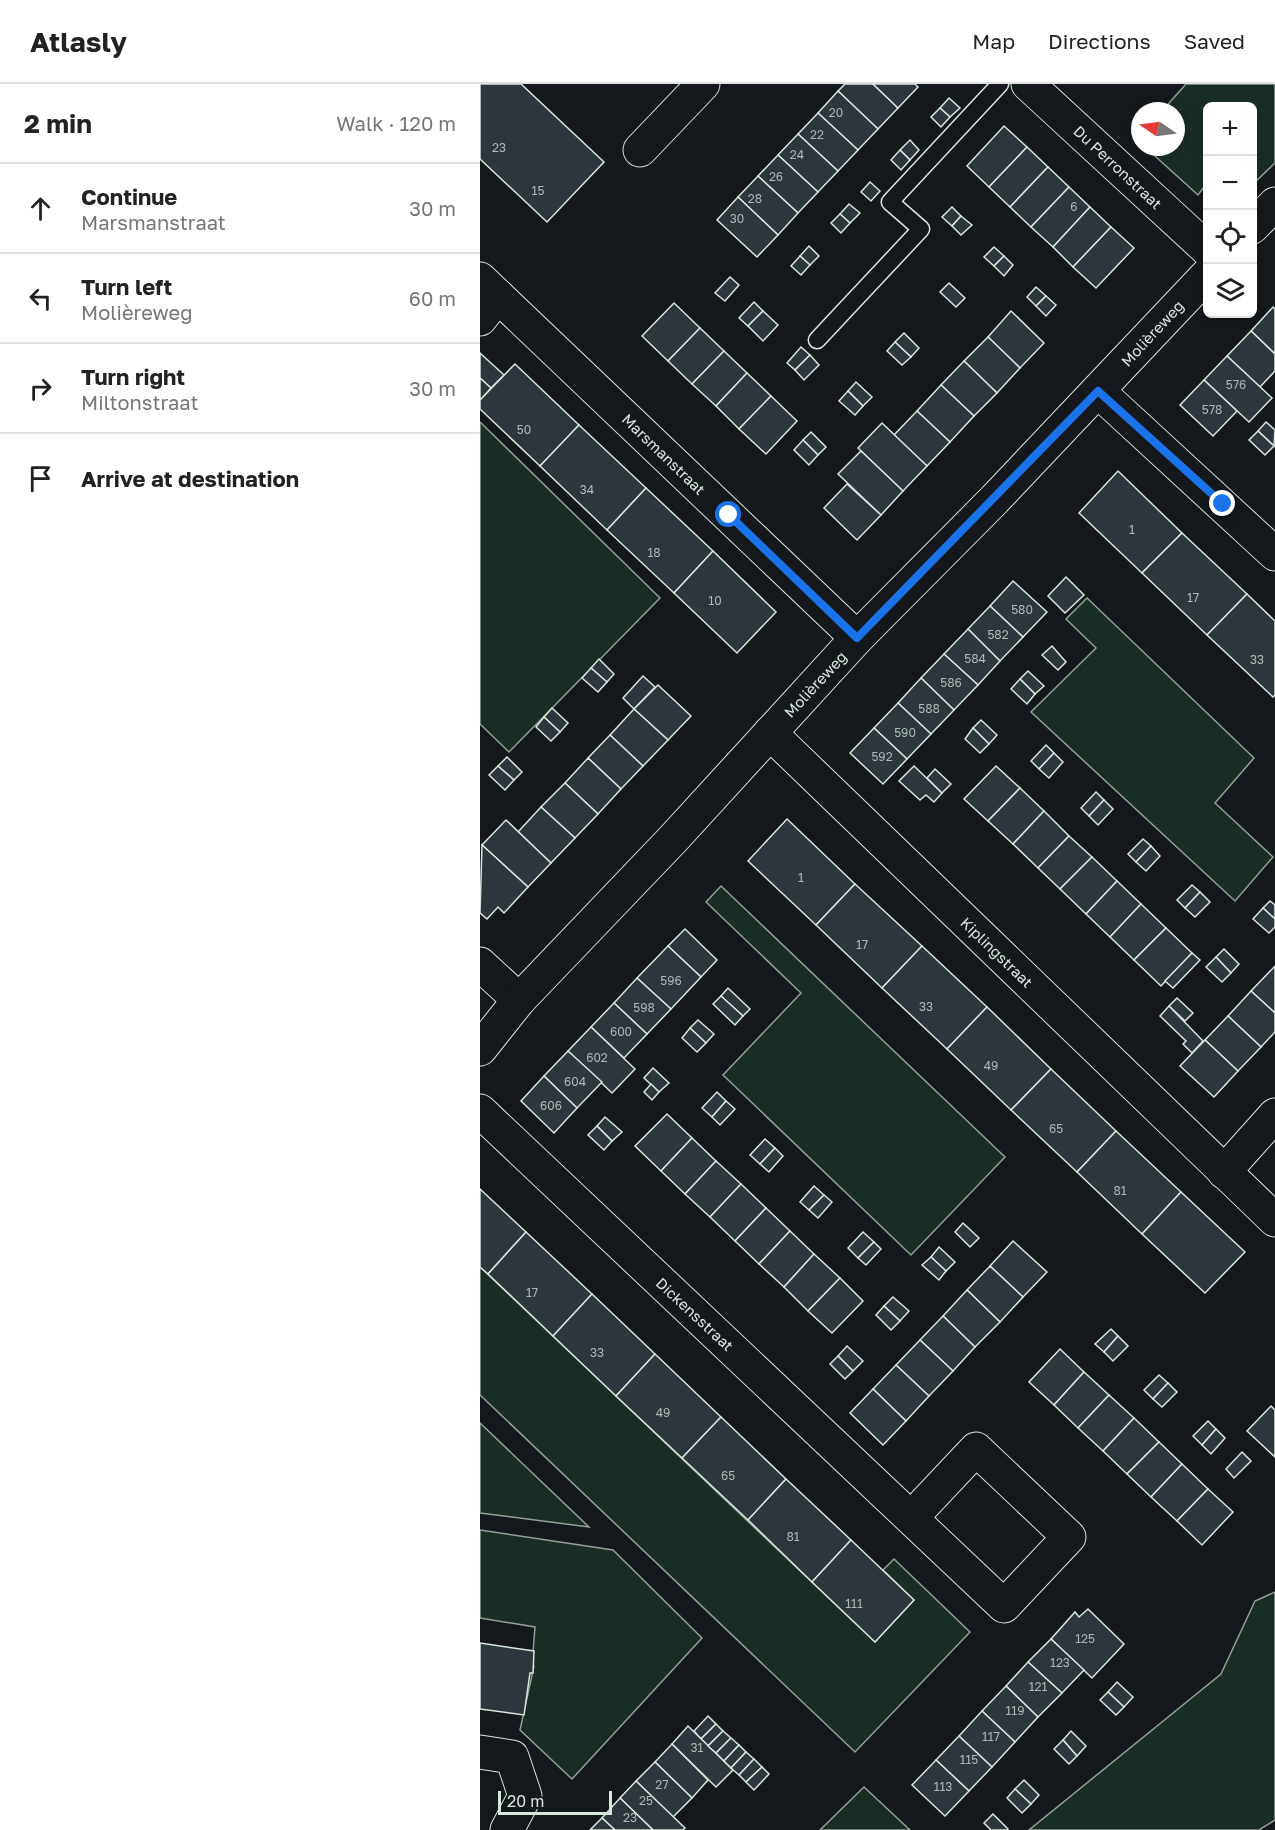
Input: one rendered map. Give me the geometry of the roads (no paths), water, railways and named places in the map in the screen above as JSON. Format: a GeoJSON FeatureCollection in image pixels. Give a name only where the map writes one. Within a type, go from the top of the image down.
{"type":"FeatureCollection","features":[{"type":"Feature","properties":{"kind":"street"},"geometry":{"type":"LineString","coordinates":[[640,150],[703,84]]}},
{"type":"Feature","properties":{"kind":"street","name":"Du Perronstraat"},"geometry":{"type":"LineString","coordinates":[[1028,84],[1203,245]]}},
{"type":"Feature","properties":{"kind":"street"},"geometry":{"type":"LineString","coordinates":[[1257,222],[1275,204]]}},
{"type":"Feature","properties":{"kind":"street","name":"Molièreweg"},"geometry":{"type":"LineString","coordinates":[[480,1049],[519,1000],[674,838],[857,638],[1098,391],[1203,279]]}},
{"type":"Feature","properties":{"kind":"street","name":"Marsmanstraat"},"geometry":{"type":"LineString","coordinates":[[486,298],[857,638]]}},
{"type":"Feature","properties":{"kind":"street"},"geometry":{"type":"LineString","coordinates":[[1098,391],[1275,554]]}},
{"type":"Feature","properties":{"kind":"street","name":"Kiplingstraat"},"geometry":{"type":"LineString","coordinates":[[770,733],[1275,1220]]}},
{"type":"Feature","properties":{"kind":"street"},"geometry":{"type":"LineString","coordinates":[[480,964],[519,1000]]}},
{"type":"Feature","properties":{"kind":"street","name":"Dickensstraat"},"geometry":{"type":"LineString","coordinates":[[480,1111],[1004,1606],[1069,1537],[976,1449],[911,1518]]}},
{"type":"Feature","properties":{"kind":"street"},"geometry":{"type":"LineString","coordinates":[[1224,1172],[1275,1114]]}},
{"type":"Feature","properties":{"kind":"street"},"geometry":{"type":"LineString","coordinates":[[480,1752],[512,1757],[525,1796],[507,1830]]}},
{"type":"Feature","properties":{"kind":"street"},"geometry":{"type":"LineString","coordinates":[[480,1828],[492,1830]]}},
{"type":"Feature","properties":{"kind":"lane"},"geometry":{"type":"LineString","coordinates":[[817,340],[921,229],[890,202],[1000,84]]}}]}
